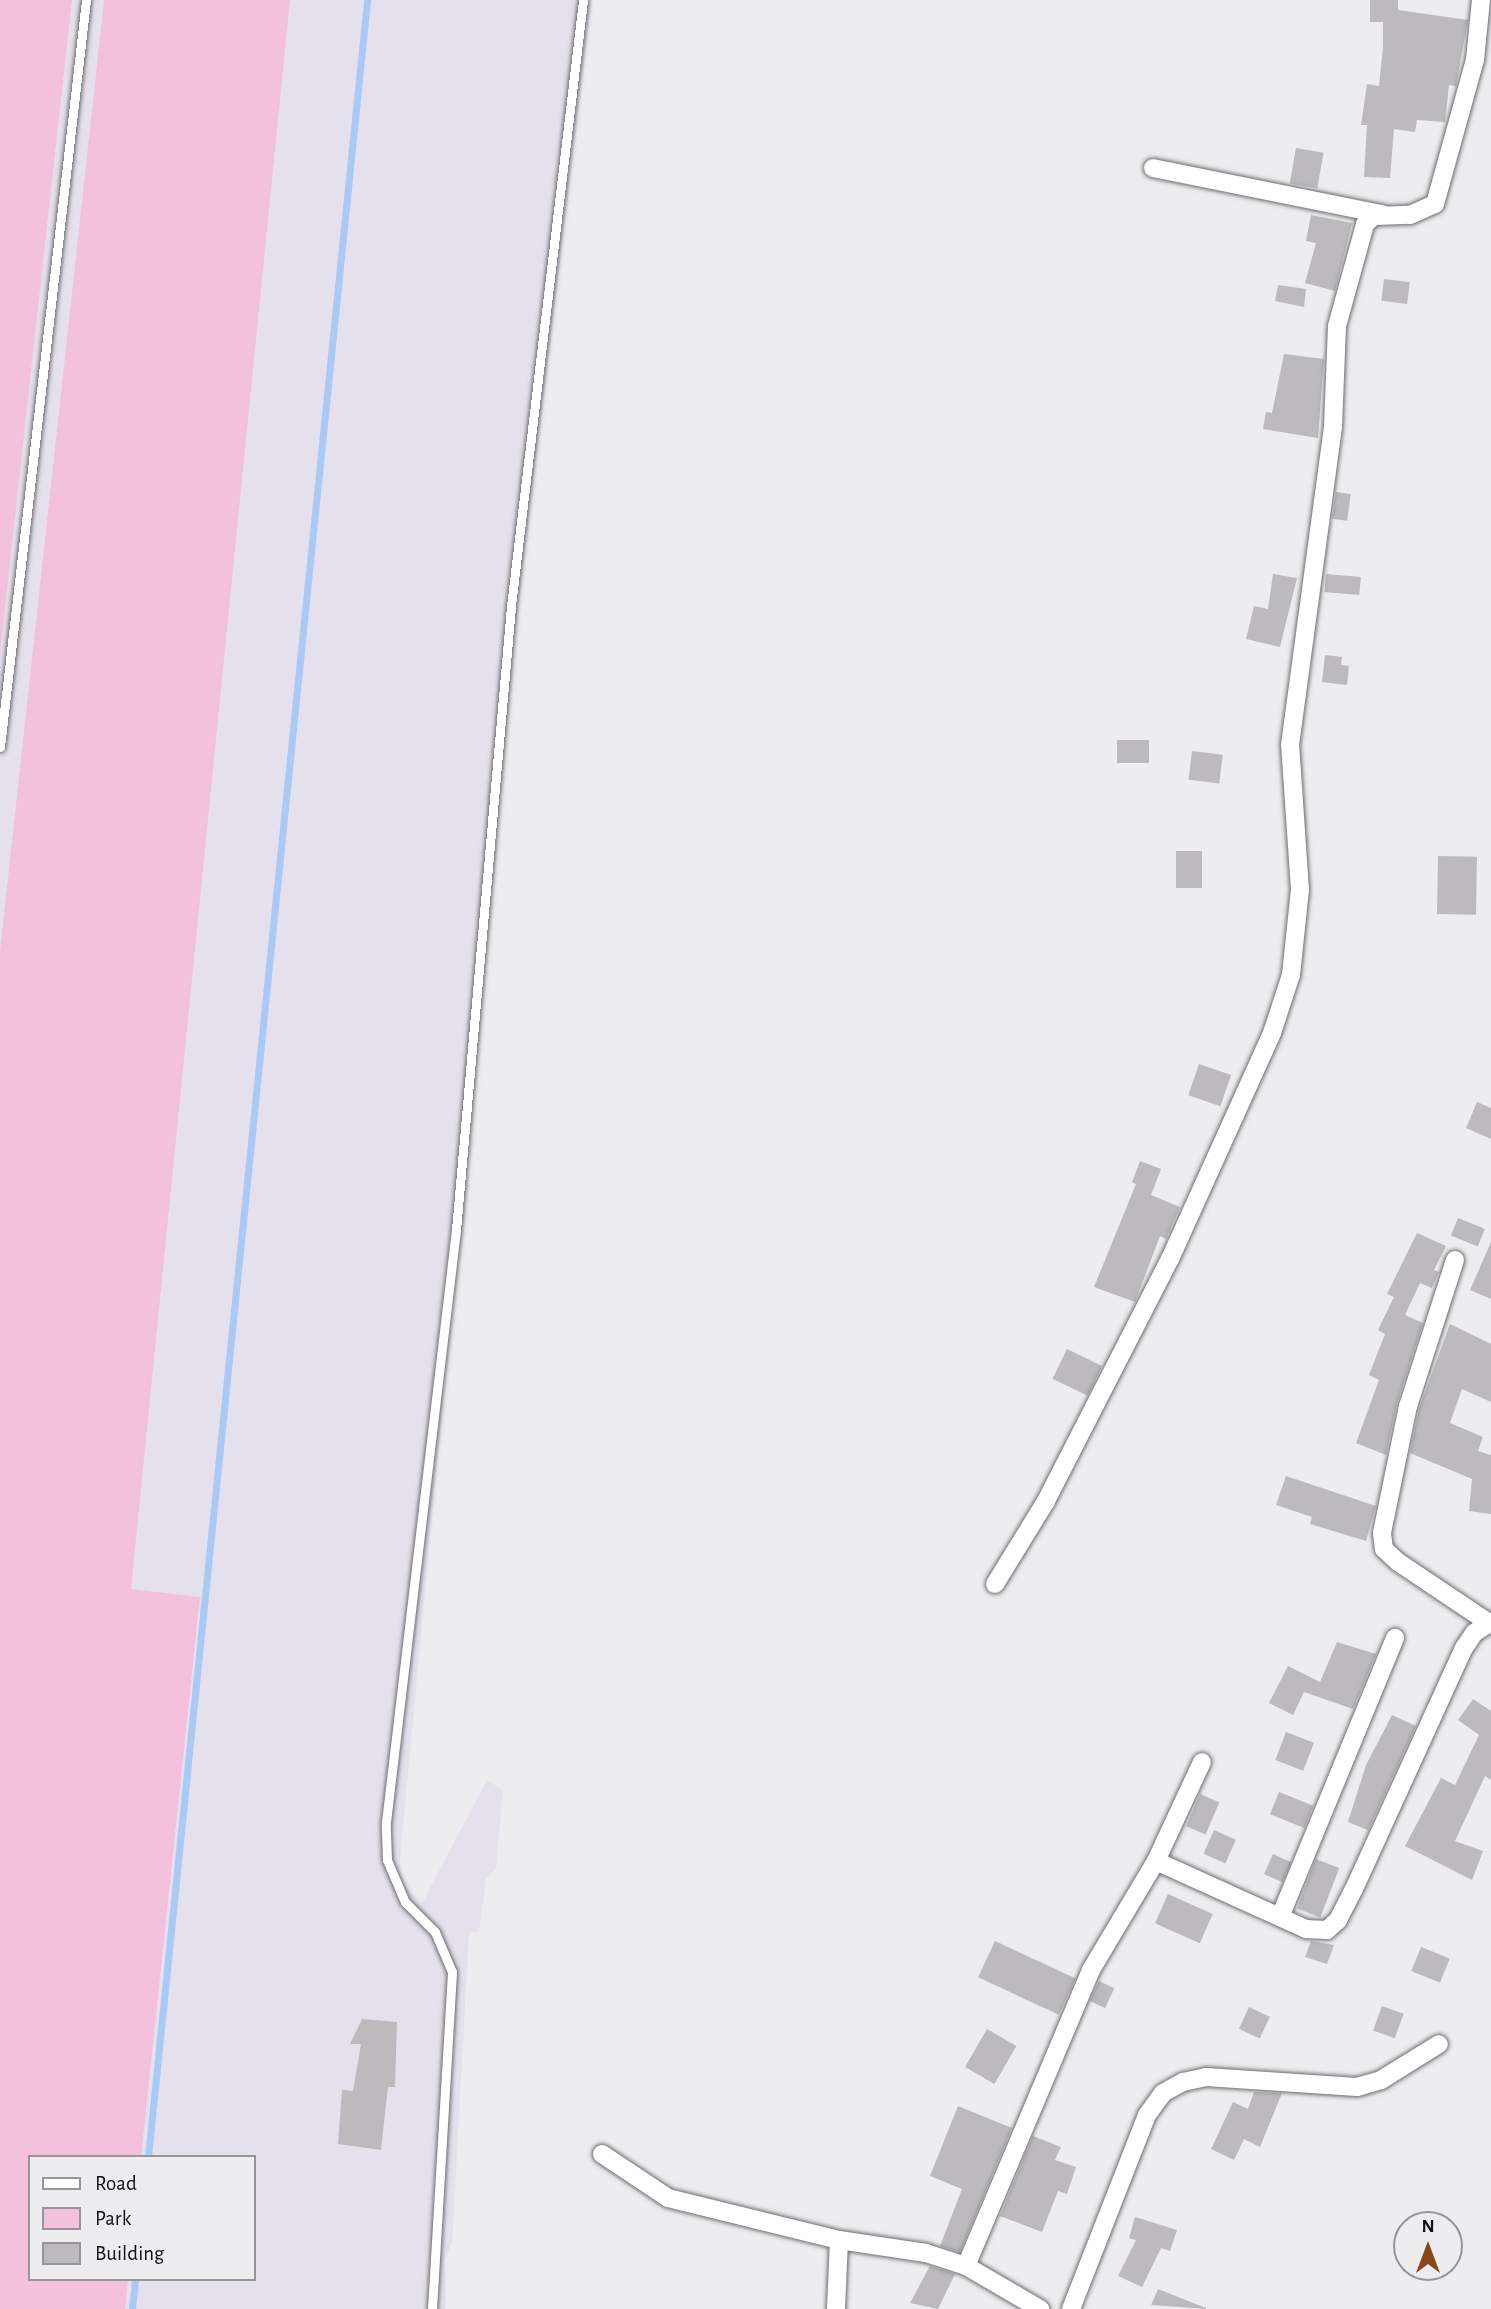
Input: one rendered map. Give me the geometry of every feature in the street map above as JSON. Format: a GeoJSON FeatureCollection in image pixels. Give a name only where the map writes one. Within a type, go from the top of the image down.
{"type":"FeatureCollection","features":[{"type":"Feature","properties":{"kind":"street"},"geometry":{"type":"LineString","coordinates":[[1153,168],[1382,214],[1410,215],[1435,204],[1475,60],[1481,0]]}},
{"type":"Feature","properties":{"kind":"street"},"geometry":{"type":"LineString","coordinates":[[995,1584],[1046,1501],[1170,1259],[1272,1033],[1292,975],[1300,890],[1290,745],[1333,426],[1336,326],[1357,240],[1365,224],[1382,214]]}},
{"type":"Feature","properties":{"kind":"street"},"geometry":{"type":"LineString","coordinates":[[1156,1861],[1306,1929],[1327,1930],[1338,1920],[1464,1648],[1490,1623],[1398,1562],[1384,1549],[1382,1533],[1408,1406],[1455,1260]]}},
{"type":"Feature","properties":{"kind":"street"},"geometry":{"type":"LineString","coordinates":[[1280,1917],[1395,1638]]}},
{"type":"Feature","properties":{"kind":"street"},"geometry":{"type":"LineString","coordinates":[[966,2266],[1091,1970],[1156,1861],[1202,1762]]}},
{"type":"Feature","properties":{"kind":"street"},"geometry":{"type":"LineString","coordinates":[[1071,2309],[1147,2115],[1163,2093],[1183,2082],[1206,2077],[1357,2087],[1381,2080],[1439,2044]]}},
{"type":"Feature","properties":{"kind":"street"},"geometry":{"type":"LineString","coordinates":[[602,2154],[667,2198],[839,2240],[926,2253],[966,2266],[1040,2309]]}},
{"type":"Feature","properties":{"kind":"street"},"geometry":{"type":"LineString","coordinates":[[836,2309],[839,2240]]}},
{"type":"Feature","properties":{"kind":"lane"},"geometry":{"type":"LineString","coordinates":[[0,747],[86,0]]}},
{"type":"Feature","properties":{"kind":"lane"},"geometry":{"type":"LineString","coordinates":[[432,2309],[452,1972],[435,1932],[405,1902],[387,1860],[386,1822],[454,1244],[511,606],[583,0]]}},
{"type":"Feature","properties":{"kind":"shaded area"},"geometry":{"type":"Polygon","coordinates":[[[0,0],[592,0],[516,623],[398,1880],[422,1903],[487,1780],[503,1790],[496,1868],[486,1879],[479,1932],[469,1932],[452,2243],[445,2258],[446,2309],[0,2309],[0,0]]]}},
{"type":"Feature","properties":{"kind":"green space"},"geometry":{"type":"Polygon","coordinates":[[[0,0],[72,0],[0,653],[0,0]]]}},
{"type":"Feature","properties":{"kind":"green space"},"geometry":{"type":"Polygon","coordinates":[[[104,0],[290,0],[131,1589],[200,1597],[141,2155],[28,2155],[28,2281],[128,2281],[125,2309],[0,2309],[0,951],[104,0]]]}},
{"type":"Feature","properties":{"kind":"building"},"geometry":{"type":"Polygon","coordinates":[[[1370,0],[1398,0],[1398,10],[1468,20],[1456,86],[1449,85],[1445,122],[1417,120],[1415,132],[1394,129],[1390,178],[1364,177],[1367,125],[1361,125],[1367,84],[1379,86],[1383,47],[1383,22],[1370,22],[1370,0]]]}},
{"type":"Feature","properties":{"kind":"building"},"geometry":{"type":"Polygon","coordinates":[[[1296,148],[1324,153],[1317,188],[1290,183],[1296,148]]]}},
{"type":"Feature","properties":{"kind":"building"},"geometry":{"type":"Polygon","coordinates":[[[1311,215],[1352,223],[1335,291],[1305,283],[1316,243],[1306,241],[1311,215]]]}},
{"type":"Feature","properties":{"kind":"building"},"geometry":{"type":"Polygon","coordinates":[[[1384,279],[1410,282],[1407,304],[1381,301],[1384,279]]]}},
{"type":"Feature","properties":{"kind":"building"},"geometry":{"type":"Polygon","coordinates":[[[1278,285],[1306,289],[1304,307],[1275,301],[1278,285]]]}},
{"type":"Feature","properties":{"kind":"building"},"geometry":{"type":"Polygon","coordinates":[[[1284,354],[1324,359],[1318,438],[1263,429],[1266,412],[1272,413],[1284,354]]]}},
{"type":"Feature","properties":{"kind":"building"},"geometry":{"type":"Polygon","coordinates":[[[1336,492],[1351,494],[1347,521],[1332,519],[1336,492]]]}},
{"type":"Feature","properties":{"kind":"building"},"geometry":{"type":"Polygon","coordinates":[[[1273,574],[1297,578],[1280,647],[1246,639],[1254,606],[1268,609],[1273,574]]]}},
{"type":"Feature","properties":{"kind":"building"},"geometry":{"type":"Polygon","coordinates":[[[1326,574],[1361,577],[1359,595],[1324,592],[1326,574]]]}},
{"type":"Feature","properties":{"kind":"building"},"geometry":{"type":"Polygon","coordinates":[[[1325,655],[1342,657],[1341,665],[1349,666],[1347,685],[1322,682],[1325,655]]]}},
{"type":"Feature","properties":{"kind":"building"},"geometry":{"type":"Polygon","coordinates":[[[1117,740],[1149,740],[1149,763],[1117,763],[1117,740]]]}},
{"type":"Feature","properties":{"kind":"building"},"geometry":{"type":"Polygon","coordinates":[[[1192,751],[1223,755],[1219,784],[1188,780],[1192,751]]]}},
{"type":"Feature","properties":{"kind":"building"},"geometry":{"type":"Polygon","coordinates":[[[1176,851],[1202,851],[1202,888],[1176,888],[1176,851]]]}},
{"type":"Feature","properties":{"kind":"building"},"geometry":{"type":"Polygon","coordinates":[[[1438,856],[1477,857],[1476,915],[1437,914],[1438,856]]]}},
{"type":"Feature","properties":{"kind":"building"},"geometry":{"type":"Polygon","coordinates":[[[1199,1064],[1231,1075],[1220,1106],[1188,1095],[1199,1064]]]}},
{"type":"Feature","properties":{"kind":"building"},"geometry":{"type":"Polygon","coordinates":[[[1477,1102],[1491,1108],[1491,1139],[1466,1128],[1477,1102]]]}},
{"type":"Feature","properties":{"kind":"building"},"geometry":{"type":"Polygon","coordinates":[[[1140,1161],[1161,1169],[1151,1195],[1180,1207],[1166,1239],[1160,1236],[1135,1302],[1094,1287],[1136,1184],[1132,1182],[1140,1161]]]}},
{"type":"Feature","properties":{"kind":"building"},"geometry":{"type":"Polygon","coordinates":[[[1458,1218],[1485,1229],[1478,1246],[1451,1236],[1458,1218]]]}},
{"type":"Feature","properties":{"kind":"building"},"geometry":{"type":"Polygon","coordinates":[[[1417,1233],[1446,1246],[1434,1270],[1439,1272],[1432,1288],[1420,1283],[1405,1315],[1423,1323],[1397,1403],[1386,1455],[1356,1443],[1379,1380],[1369,1375],[1385,1334],[1378,1330],[1394,1297],[1387,1294],[1417,1233]]]}},
{"type":"Feature","properties":{"kind":"building"},"geometry":{"type":"Polygon","coordinates":[[[1491,1242],[1491,1299],[1470,1290],[1491,1242]]]}},
{"type":"Feature","properties":{"kind":"building"},"geometry":{"type":"Polygon","coordinates":[[[1450,1324],[1491,1344],[1491,1402],[1462,1389],[1450,1423],[1483,1437],[1478,1451],[1491,1455],[1491,1514],[1469,1511],[1472,1479],[1410,1453],[1419,1409],[1450,1324]]]}},
{"type":"Feature","properties":{"kind":"building"},"geometry":{"type":"Polygon","coordinates":[[[1067,1349],[1102,1366],[1088,1396],[1053,1379],[1067,1349]]]}},
{"type":"Feature","properties":{"kind":"building"},"geometry":{"type":"Polygon","coordinates":[[[1286,1476],[1376,1506],[1366,1541],[1310,1524],[1312,1517],[1276,1505],[1286,1476]]]}},
{"type":"Feature","properties":{"kind":"building"},"geometry":{"type":"Polygon","coordinates":[[[1337,1642],[1376,1654],[1353,1709],[1304,1692],[1293,1715],[1269,1703],[1288,1666],[1320,1682],[1337,1642]]]}},
{"type":"Feature","properties":{"kind":"building"},"geometry":{"type":"Polygon","coordinates":[[[1473,1699],[1491,1711],[1491,1780],[1485,1776],[1455,1841],[1483,1851],[1472,1880],[1405,1846],[1441,1778],[1455,1785],[1479,1735],[1458,1720],[1473,1699]]]}},
{"type":"Feature","properties":{"kind":"building"},"geometry":{"type":"Polygon","coordinates":[[[1392,1715],[1416,1726],[1368,1830],[1348,1822],[1366,1765],[1392,1715]]]}},
{"type":"Feature","properties":{"kind":"building"},"geometry":{"type":"Polygon","coordinates":[[[1286,1732],[1314,1743],[1303,1771],[1275,1760],[1286,1732]]]}},
{"type":"Feature","properties":{"kind":"building"},"geometry":{"type":"Polygon","coordinates":[[[1279,1792],[1313,1806],[1304,1828],[1270,1814],[1279,1792]]]}},
{"type":"Feature","properties":{"kind":"building"},"geometry":{"type":"Polygon","coordinates":[[[1200,1794],[1219,1802],[1206,1834],[1186,1826],[1200,1794]]]}},
{"type":"Feature","properties":{"kind":"building"},"geometry":{"type":"Polygon","coordinates":[[[1214,1830],[1236,1840],[1225,1864],[1203,1854],[1214,1830]]]}},
{"type":"Feature","properties":{"kind":"building"},"geometry":{"type":"Polygon","coordinates":[[[1273,1854],[1291,1862],[1282,1882],[1264,1874],[1273,1854]]]}},
{"type":"Feature","properties":{"kind":"building"},"geometry":{"type":"Polygon","coordinates":[[[1316,1859],[1339,1868],[1320,1917],[1297,1908],[1316,1859]]]}},
{"type":"Feature","properties":{"kind":"building"},"geometry":{"type":"Polygon","coordinates":[[[1168,1894],[1213,1914],[1200,1943],[1155,1923],[1168,1894]]]}},
{"type":"Feature","properties":{"kind":"building"},"geometry":{"type":"Polygon","coordinates":[[[995,1941],[1076,1979],[1059,2015],[978,1977],[995,1941]]]}},
{"type":"Feature","properties":{"kind":"building"},"geometry":{"type":"Polygon","coordinates":[[[1311,1941],[1334,1945],[1327,1964],[1305,1957],[1311,1941]]]}},
{"type":"Feature","properties":{"kind":"building"},"geometry":{"type":"Polygon","coordinates":[[[1421,1947],[1450,1959],[1440,1983],[1411,1971],[1421,1947]]]}},
{"type":"Feature","properties":{"kind":"building"},"geometry":{"type":"Polygon","coordinates":[[[1099,1981],[1114,1988],[1105,2008],[1090,2001],[1099,1981]]]}},
{"type":"Feature","properties":{"kind":"building"},"geometry":{"type":"Polygon","coordinates":[[[1382,2006],[1404,2014],[1395,2038],[1373,2030],[1382,2006]]]}},
{"type":"Feature","properties":{"kind":"building"},"geometry":{"type":"Polygon","coordinates":[[[1249,2007],[1270,2017],[1260,2038],[1239,2029],[1249,2007]]]}},
{"type":"Feature","properties":{"kind":"building"},"geometry":{"type":"Polygon","coordinates":[[[362,2019],[397,2022],[395,2087],[388,2087],[381,2150],[338,2144],[342,2090],[353,2091],[361,2044],[350,2044],[362,2019]]]}},
{"type":"Feature","properties":{"kind":"building"},"geometry":{"type":"Polygon","coordinates":[[[987,2029],[1016,2046],[994,2084],[965,2067],[987,2029]]]}},
{"type":"Feature","properties":{"kind":"building"},"geometry":{"type":"Polygon","coordinates":[[[1254,2092],[1282,2093],[1260,2147],[1244,2139],[1234,2160],[1211,2149],[1233,2102],[1248,2109],[1254,2092]]]}},
{"type":"Feature","properties":{"kind":"building"},"geometry":{"type":"Polygon","coordinates":[[[958,2106],[1012,2128],[960,2252],[940,2246],[962,2189],[930,2176],[958,2106]]]}},
{"type":"Feature","properties":{"kind":"building"},"geometry":{"type":"Polygon","coordinates":[[[1033,2136],[1061,2147],[1055,2160],[1076,2167],[1067,2194],[1058,2191],[1042,2232],[1000,2216],[1033,2136]]]}},
{"type":"Feature","properties":{"kind":"building"},"geometry":{"type":"Polygon","coordinates":[[[1135,2217],[1177,2230],[1170,2251],[1161,2248],[1142,2287],[1118,2276],[1136,2240],[1129,2238],[1135,2217]]]}},
{"type":"Feature","properties":{"kind":"building"},"geometry":{"type":"Polygon","coordinates":[[[930,2266],[955,2274],[938,2309],[910,2303],[930,2266]]]}},
{"type":"Feature","properties":{"kind":"building"},"geometry":{"type":"Polygon","coordinates":[[[1158,2289],[1206,2308],[1206,2309],[1151,2305],[1158,2289]]]}},
{"type":"Feature","properties":{"kind":"waterway"},"geometry":{"type":"LineString","coordinates":[[148,2155],[367,0]]}},
{"type":"Feature","properties":{"kind":"waterway"},"geometry":{"type":"LineString","coordinates":[[132,2309],[135,2281]]}}]}
